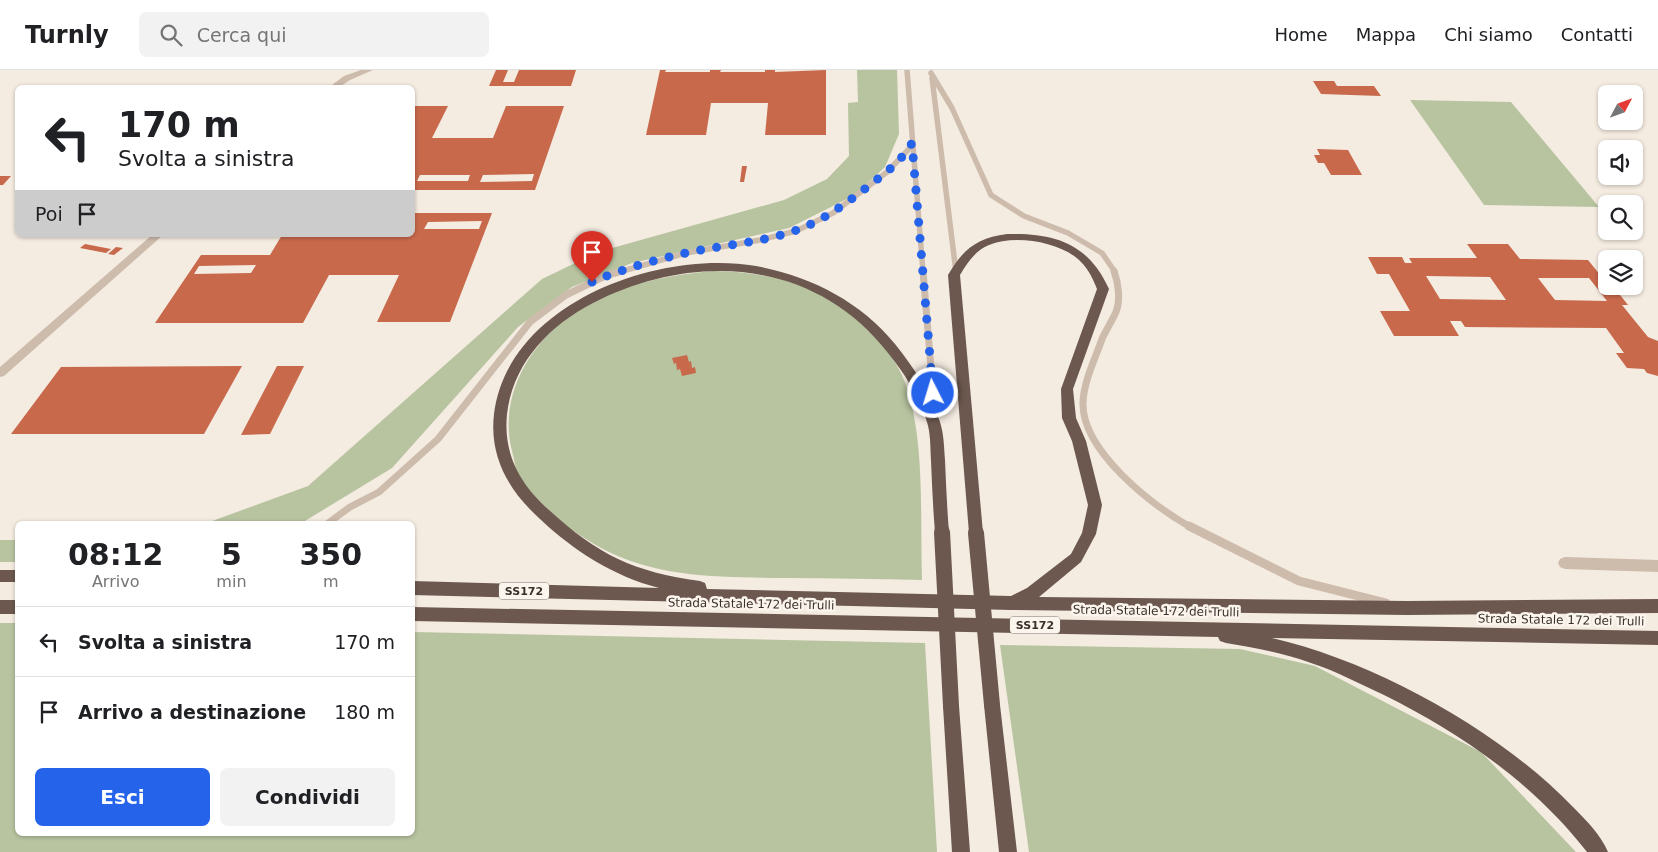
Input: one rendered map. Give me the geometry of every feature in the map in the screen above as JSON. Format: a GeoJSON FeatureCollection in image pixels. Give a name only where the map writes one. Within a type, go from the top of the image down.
{"type":"FeatureCollection","features":[{"type":"Feature","properties":{"kind":"highway"},"geometry":{"type":"LineString","coordinates":[[1008,852],[1003,791],[992,705],[954,275],[963,259],[986,242],[1018,237],[1050,240],[1076,252],[1094,270],[1102,289],[1067,389],[1069,418],[1079,441],[1095,505],[1090,534],[1076,558],[1032,593],[1011,603]]}},
{"type":"Feature","properties":{"kind":"highway"},"geometry":{"type":"LineString","coordinates":[[762,596],[668,584],[637,575],[595,554],[555,525],[526,498],[506,470],[499,441],[500,409],[506,384],[524,353],[561,316],[602,292],[621,283],[646,275],[671,270],[731,266],[759,269],[786,275],[815,286],[841,299],[879,331],[913,377],[925,399],[936,432],[961,852]]}},
{"type":"Feature","properties":{"kind":"highway"},"geometry":{"type":"LineString","coordinates":[[0,576],[15,576]]}},
{"type":"Feature","properties":{"kind":"highway","name":"Strada Statale 172 dei Trulli"},"geometry":{"type":"LineString","coordinates":[[415,588],[1011,603],[1408,608],[1658,606]]}},
{"type":"Feature","properties":{"kind":"highway"},"geometry":{"type":"LineString","coordinates":[[0,606],[15,607]]}},
{"type":"Feature","properties":{"kind":"highway","name":"Strada Statale 172 dei Trulli"},"geometry":{"type":"LineString","coordinates":[[415,614],[1658,638]]}},
{"type":"Feature","properties":{"kind":"highway"},"geometry":{"type":"LineString","coordinates":[[1176,628],[1268,643],[1302,652],[1347,670],[1432,710],[1470,733],[1515,766],[1556,804],[1599,852]]}},
{"type":"Feature","properties":{"kind":"highway"},"geometry":{"type":"LineString","coordinates":[[1003,791],[1015,852]]}},
{"type":"Feature","properties":{"kind":"street"},"geometry":{"type":"LineString","coordinates":[[336,85],[347,78],[368,70]]}},
{"type":"Feature","properties":{"kind":"street"},"geometry":{"type":"LineString","coordinates":[[0,373],[156,237]]}},
{"type":"Feature","properties":{"kind":"street"},"geometry":{"type":"LineString","coordinates":[[1565,563],[1658,566]]}},
{"type":"Feature","properties":{"kind":"lane"},"geometry":{"type":"LineString","coordinates":[[907,70],[936,432]]}},
{"type":"Feature","properties":{"kind":"lane"},"geometry":{"type":"LineString","coordinates":[[931,72],[956,272]]}},
{"type":"Feature","properties":{"kind":"lane"},"geometry":{"type":"LineString","coordinates":[[931,72],[952,108],[991,195],[1024,216],[1068,233],[1102,253],[1114,269],[1118,282],[1117,310],[1103,337],[1086,386],[1083,403],[1089,432],[1105,455],[1154,504],[1187,525],[1260,564],[1299,581],[1408,608]]}},
{"type":"Feature","properties":{"kind":"lane"},"geometry":{"type":"LineString","coordinates":[[331,521],[350,507],[379,492],[438,439],[530,322],[566,295],[605,276],[642,265],[686,253],[760,240],[796,230],[833,213],[847,203],[887,172],[908,150],[912,143]]}},
{"type":"Feature","properties":{"kind":"green space"},"geometry":{"type":"Polygon","coordinates":[[[857,70],[897,70],[899,134],[885,167],[855,195],[789,228],[632,263],[572,287],[518,327],[392,468],[305,521],[212,521],[308,486],[542,279],[598,252],[784,200],[827,179],[849,156],[848,103],[858,102],[857,70]]]}},
{"type":"Feature","properties":{"kind":"green space"},"geometry":{"type":"Polygon","coordinates":[[[1410,100],[1511,102],[1598,207],[1484,205],[1410,100]]]}},
{"type":"Feature","properties":{"kind":"green space"},"geometry":{"type":"Polygon","coordinates":[[[714,271],[736,272],[778,279],[817,293],[852,315],[887,350],[905,382],[917,436],[921,484],[922,580],[715,576],[668,571],[645,566],[601,548],[577,533],[544,507],[526,486],[518,474],[515,465],[509,432],[509,414],[519,378],[527,361],[538,346],[565,320],[599,299],[617,291],[655,280],[714,271]]]}},
{"type":"Feature","properties":{"kind":"green space"},"geometry":{"type":"Polygon","coordinates":[[[0,540],[15,540],[15,562],[0,562],[0,540]]]}},
{"type":"Feature","properties":{"kind":"green space"},"geometry":{"type":"Polygon","coordinates":[[[0,623],[15,623],[15,836],[415,836],[415,632],[925,643],[937,852],[0,852],[0,623]]]}},
{"type":"Feature","properties":{"kind":"green space"},"geometry":{"type":"Polygon","coordinates":[[[1000,645],[1240,649],[1315,666],[1481,752],[1576,852],[1029,852],[1000,645]]]}},
{"type":"Feature","properties":{"kind":"building"},"geometry":{"type":"Polygon","coordinates":[[[496,70],[508,70],[503,82],[514,82],[519,70],[576,70],[571,86],[489,86],[496,70]]]}},
{"type":"Feature","properties":{"kind":"building"},"geometry":{"type":"Polygon","coordinates":[[[660,70],[666,70],[665,72],[710,72],[710,70],[721,70],[720,72],[765,72],[765,70],[775,70],[775,72],[826,70],[826,135],[765,135],[768,103],[711,103],[706,135],[646,135],[660,70]]]}},
{"type":"Feature","properties":{"kind":"building"},"geometry":{"type":"Polygon","coordinates":[[[1313,81],[1334,81],[1337,86],[1374,86],[1381,96],[1321,94],[1313,81]]]}},
{"type":"Feature","properties":{"kind":"building"},"geometry":{"type":"Polygon","coordinates":[[[415,106],[448,106],[432,138],[493,138],[506,106],[564,106],[535,190],[415,190],[415,106]],[[534,174],[483,175],[480,182],[532,181],[534,174]],[[420,175],[417,181],[468,181],[470,175],[420,175]]]}},
{"type":"Feature","properties":{"kind":"building"},"geometry":{"type":"Polygon","coordinates":[[[1317,149],[1348,150],[1362,175],[1331,175],[1324,163],[1318,163],[1314,155],[1320,155],[1317,149]]]}},
{"type":"Feature","properties":{"kind":"building"},"geometry":{"type":"Polygon","coordinates":[[[742,166],[747,166],[744,182],[740,182],[742,166]]]}},
{"type":"Feature","properties":{"kind":"building"},"geometry":{"type":"Polygon","coordinates":[[[0,176],[11,176],[3,185],[0,185],[0,176]]]}},
{"type":"Feature","properties":{"kind":"building"},"geometry":{"type":"Polygon","coordinates":[[[415,213],[492,213],[450,322],[377,322],[399,275],[329,275],[303,323],[155,323],[201,255],[270,255],[281,237],[415,237],[415,213]],[[482,221],[428,222],[424,229],[479,229],[482,221]],[[256,265],[199,266],[194,274],[251,273],[256,265]]]}},
{"type":"Feature","properties":{"kind":"building"},"geometry":{"type":"Polygon","coordinates":[[[85,244],[111,249],[106,253],[80,248],[85,244]]]}},
{"type":"Feature","properties":{"kind":"building"},"geometry":{"type":"Polygon","coordinates":[[[1467,244],[1508,244],[1520,259],[1588,260],[1598,272],[1598,290],[1589,278],[1538,278],[1555,300],[1607,301],[1602,295],[1620,295],[1628,305],[1622,305],[1648,337],[1658,341],[1658,376],[1647,373],[1644,369],[1627,368],[1616,353],[1624,353],[1606,328],[1465,327],[1461,321],[1450,321],[1459,336],[1394,336],[1380,311],[1410,311],[1389,274],[1377,274],[1368,257],[1402,257],[1405,263],[1412,263],[1409,258],[1477,258],[1467,244]],[[1426,276],[1440,299],[1506,300],[1490,277],[1426,276]]]}},
{"type":"Feature","properties":{"kind":"building"},"geometry":{"type":"Polygon","coordinates":[[[116,247],[123,248],[114,255],[108,254],[116,247]]]}},
{"type":"Feature","properties":{"kind":"building"},"geometry":{"type":"Polygon","coordinates":[[[687,355],[689,362],[691,361],[692,368],[695,367],[696,373],[682,376],[680,369],[677,370],[676,363],[674,364],[672,358],[687,355]]]}},
{"type":"Feature","properties":{"kind":"building"},"geometry":{"type":"Polygon","coordinates":[[[242,366],[204,434],[11,434],[61,367],[242,366]]]}},
{"type":"Feature","properties":{"kind":"building"},"geometry":{"type":"Polygon","coordinates":[[[277,366],[304,366],[270,434],[241,435],[277,366]]]}},
{"type":"Feature","properties":{"kind":"route"},"geometry":{"type":"LineString","coordinates":[[592,282],[605,276],[686,253],[760,240],[796,230],[833,213],[847,203],[887,172],[908,150],[912,143],[933,393]]}}]}
